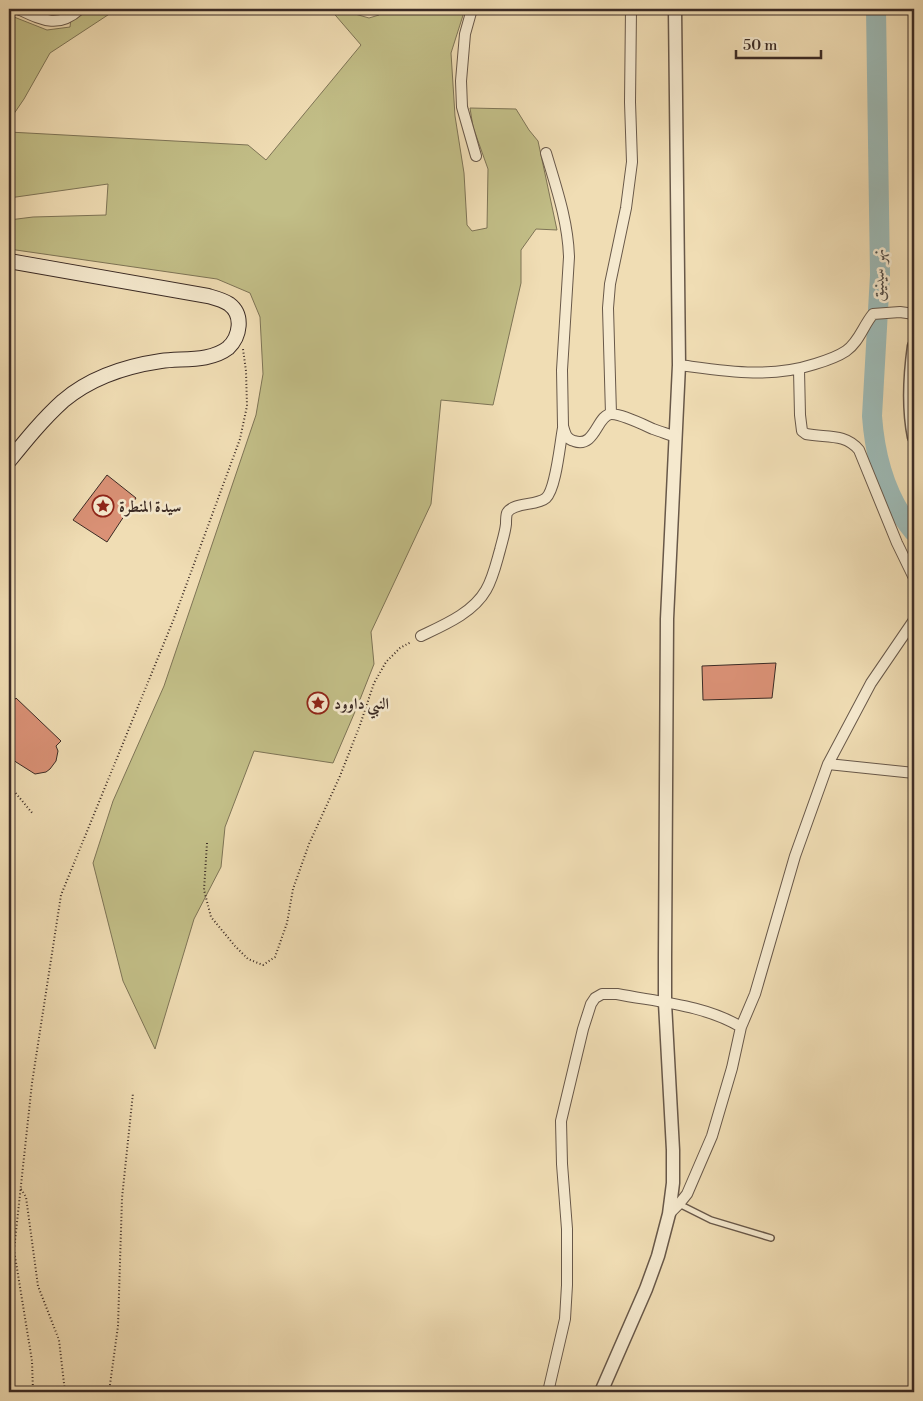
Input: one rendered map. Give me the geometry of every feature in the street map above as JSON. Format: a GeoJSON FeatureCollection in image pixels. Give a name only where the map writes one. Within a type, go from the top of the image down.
{"type":"FeatureCollection","features":[{"type":"Feature","properties":{"kind":"main road"},"geometry":{"type":"LineString","coordinates":[[9,261],[208,296],[221,300],[234,310],[238,317],[239,329],[232,344],[218,354],[161,361],[127,368],[82,388],[64,400],[9,461]]}},
{"type":"Feature","properties":{"kind":"street"},"geometry":{"type":"LineString","coordinates":[[18,9],[56,22],[72,16],[80,9]]}},
{"type":"Feature","properties":{"kind":"street"},"geometry":{"type":"LineString","coordinates":[[472,9],[465,34],[461,81],[462,107],[476,156]]}},
{"type":"Feature","properties":{"kind":"street"},"geometry":{"type":"LineString","coordinates":[[611,414],[608,308],[610,284],[626,208],[632,162],[630,102],[631,9]]}},
{"type":"Feature","properties":{"kind":"street"},"geometry":{"type":"LineString","coordinates":[[601,1392],[658,1256],[669,1214],[673,1184],[673,1150],[665,1003],[668,619],[679,365],[674,9]]}},
{"type":"Feature","properties":{"kind":"street"},"geometry":{"type":"LineString","coordinates":[[421,636],[456,618],[470,608],[485,592],[492,577],[506,525],[507,514],[510,510],[515,507],[542,501],[550,493],[563,426],[562,370],[569,242],[562,206],[546,153]]}},
{"type":"Feature","properties":{"kind":"street"},"geometry":{"type":"LineString","coordinates":[[679,365],[757,374],[799,370],[846,351],[854,344],[873,314],[900,312],[914,314]]}},
{"type":"Feature","properties":{"kind":"street"},"geometry":{"type":"LineString","coordinates":[[914,346],[911,395],[914,437]]}},
{"type":"Feature","properties":{"kind":"street"},"geometry":{"type":"LineString","coordinates":[[799,370],[802,432],[850,441],[859,450],[896,543],[914,578]]}},
{"type":"Feature","properties":{"kind":"street"},"geometry":{"type":"LineString","coordinates":[[563,426],[568,438],[573,441],[585,441],[589,439],[607,415],[611,414],[627,418],[676,437]]}},
{"type":"Feature","properties":{"kind":"street"},"geometry":{"type":"LineString","coordinates":[[669,1214],[687,1194],[712,1136],[732,1068],[741,1027],[755,994],[795,856],[828,764],[871,683],[914,620]]}},
{"type":"Feature","properties":{"kind":"street"},"geometry":{"type":"LineString","coordinates":[[828,764],[914,773]]}},
{"type":"Feature","properties":{"kind":"street"},"geometry":{"type":"LineString","coordinates":[[548,1392],[565,1319],[567,1285],[567,1229],[561,1121],[583,1029],[591,1004],[595,998],[602,994],[617,994],[710,1013],[728,1019],[741,1027]]}},
{"type":"Feature","properties":{"kind":"lane"},"geometry":{"type":"LineString","coordinates":[[679,1204],[711,1220],[771,1238]]}},
{"type":"Feature","properties":{"kind":"path"},"geometry":{"type":"LineString","coordinates":[[34,1392],[32,1361],[14,1250],[32,1083],[61,895],[174,621],[240,439],[247,406],[246,371],[239,329]]}},
{"type":"Feature","properties":{"kind":"path"},"geometry":{"type":"LineString","coordinates":[[207,843],[204,890],[211,917],[248,959],[263,965],[275,957],[287,923],[293,889],[309,844],[340,776],[374,684],[391,657],[400,648],[421,636]]}},
{"type":"Feature","properties":{"kind":"path"},"geometry":{"type":"LineString","coordinates":[[9,785],[33,814]]}},
{"type":"Feature","properties":{"kind":"path"},"geometry":{"type":"LineString","coordinates":[[110,1392],[118,1326],[122,1198],[134,1093]]}},
{"type":"Feature","properties":{"kind":"path"},"geometry":{"type":"LineString","coordinates":[[21,1188],[26,1197],[38,1286],[59,1340],[65,1392]]}},
{"type":"Feature","properties":{"kind":"shaded area"},"geometry":{"type":"Polygon","coordinates":[[[72,9],[117,9],[50,53],[9,121],[9,81],[11,77],[9,75],[9,15],[47,30],[70,27],[72,9]]]}},
{"type":"Feature","properties":{"kind":"shaded area"},"geometry":{"type":"Polygon","coordinates":[[[330,9],[346,9],[369,18],[379,15],[385,9],[465,9],[451,53],[455,116],[464,173],[467,225],[472,231],[487,228],[488,169],[473,127],[470,108],[516,109],[538,141],[557,230],[536,229],[521,250],[521,283],[493,405],[441,400],[431,504],[371,632],[374,664],[333,763],[254,751],[225,827],[221,867],[194,919],[155,1049],[123,981],[93,863],[113,801],[164,686],[256,415],[263,374],[260,317],[250,293],[217,279],[9,249],[9,220],[33,217],[106,215],[108,184],[9,198],[9,132],[248,145],[266,160],[361,45],[330,9]]]}},
{"type":"Feature","properties":{"kind":"building"},"geometry":{"type":"Polygon","coordinates":[[[107,475],[136,498],[107,542],[73,520],[107,475]]]}},
{"type":"Feature","properties":{"kind":"building"},"geometry":{"type":"Polygon","coordinates":[[[776,663],[772,698],[703,700],[702,666],[776,663]]]}},
{"type":"Feature","properties":{"kind":"building"},"geometry":{"type":"Polygon","coordinates":[[[16,698],[61,741],[56,746],[58,751],[56,761],[46,772],[35,774],[16,762],[9,755],[9,706],[16,698]]]}},
{"type":"Feature","properties":{"kind":"waterway","name":"نهر سينيق"},"geometry":{"type":"LineString","coordinates":[[876,9],[880,275],[872,416],[879,463],[884,478],[896,506],[914,532]]}},
{"type":"Feature","properties":{"kind":"place","name":"سيدة المنطرة"},"geometry":{"type":"Point","coordinates":[103,506]}},
{"type":"Feature","properties":{"kind":"place","name":"النبي داوود"},"geometry":{"type":"Point","coordinates":[318,703]}}]}
